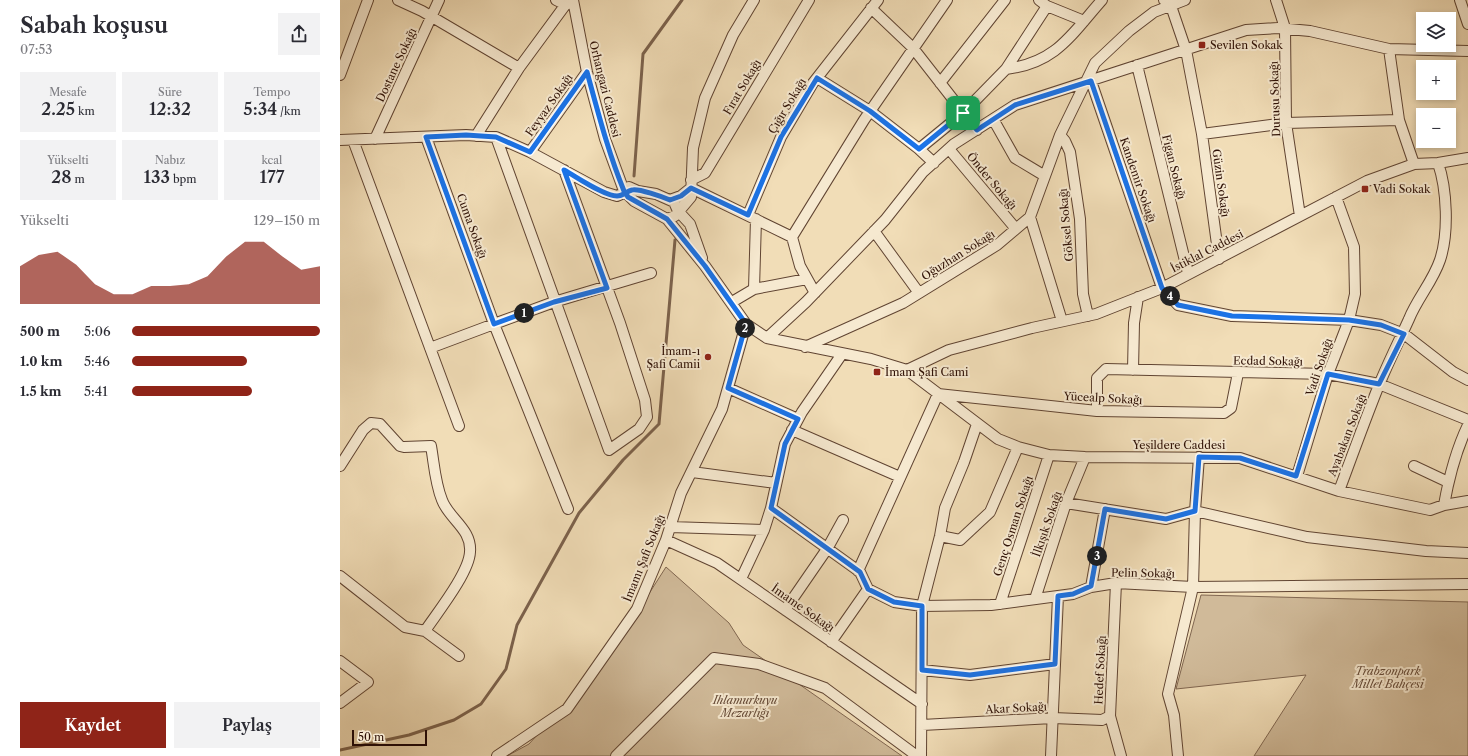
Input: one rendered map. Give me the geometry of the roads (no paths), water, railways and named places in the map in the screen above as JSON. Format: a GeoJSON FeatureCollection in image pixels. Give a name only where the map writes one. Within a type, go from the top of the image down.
{"type":"FeatureCollection","features":[{"type":"Feature","properties":{"kind":"street"},"geometry":{"type":"LineString","coordinates":[[340,75],[368,0]]}},
{"type":"Feature","properties":{"kind":"street"},"geometry":{"type":"LineString","coordinates":[[398,0],[432,17],[519,68]]}},
{"type":"Feature","properties":{"kind":"street","name":"Dostane Sokağı"},"geometry":{"type":"LineString","coordinates":[[375,140],[432,17],[438,0]]}},
{"type":"Feature","properties":{"kind":"street"},"geometry":{"type":"LineString","coordinates":[[476,136],[519,68],[569,2],[556,0]]}},
{"type":"Feature","properties":{"kind":"street"},"geometry":{"type":"LineString","coordinates":[[667,219],[675,216],[691,197],[693,148],[705,98],[733,35],[754,0]]}},
{"type":"Feature","properties":{"kind":"street","name":"Fırat Sokağı"},"geometry":{"type":"LineString","coordinates":[[670,200],[681,196],[691,184],[705,173],[809,0]]}},
{"type":"Feature","properties":{"kind":"street","name":"Çığır Sokağı"},"geometry":{"type":"LineString","coordinates":[[754,289],[752,217],[781,137],[817,78],[870,8],[878,0]]}},
{"type":"Feature","properties":{"kind":"street"},"geometry":{"type":"LineString","coordinates":[[815,293],[800,266],[792,237],[870,111],[912,48],[947,0]]}},
{"type":"Feature","properties":{"kind":"street"},"geometry":{"type":"LineString","coordinates":[[940,83],[1004,0]]}},
{"type":"Feature","properties":{"kind":"street"},"geometry":{"type":"LineString","coordinates":[[1039,0],[1048,6],[1084,21]]}},
{"type":"Feature","properties":{"kind":"street"},"geometry":{"type":"LineString","coordinates":[[1006,69],[1025,67],[1040,61],[1060,47],[1102,0]]}},
{"type":"Feature","properties":{"kind":"street"},"geometry":{"type":"LineString","coordinates":[[1062,321],[1030,217],[1044,176],[1060,135],[1088,82],[1095,63],[1128,31],[1154,12],[1168,3],[1185,0]]}},
{"type":"Feature","properties":{"kind":"street","name":"Durusu Sokağı"},"geometry":{"type":"LineString","coordinates":[[1276,0],[1285,28],[1286,124],[1300,216]]}},
{"type":"Feature","properties":{"kind":"street"},"geometry":{"type":"LineString","coordinates":[[1460,0],[1468,24]]}},
{"type":"Feature","properties":{"kind":"street","name":"Orhangazi Caddesi"},"geometry":{"type":"LineString","coordinates":[[569,2],[605,139],[620,182],[629,191]]}},
{"type":"Feature","properties":{"kind":"street","name":"Güzin Sokağı"},"geometry":{"type":"LineString","coordinates":[[1168,3],[1186,50],[1202,134],[1219,259]]}},
{"type":"Feature","properties":{"kind":"street"},"geometry":{"type":"LineString","coordinates":[[919,149],[963,113],[1006,69],[1020,45],[1048,6]]}},
{"type":"Feature","properties":{"kind":"street"},"geometry":{"type":"LineString","coordinates":[[870,8],[912,48],[977,130]]}},
{"type":"Feature","properties":{"kind":"street"},"geometry":{"type":"LineString","coordinates":[[767,338],[815,293],[874,231],[923,172],[949,149],[1015,105],[1246,30],[1285,28],[1310,31],[1389,49],[1468,51]]}},
{"type":"Feature","properties":{"kind":"street"},"geometry":{"type":"LineString","coordinates":[[1389,49],[1399,120],[1414,164]]}},
{"type":"Feature","properties":{"kind":"street","name":"Figan Sokağı"},"geometry":{"type":"LineString","coordinates":[[1137,66],[1188,273]]}},
{"type":"Feature","properties":{"kind":"street","name":"Feyyaz Sokağı"},"geometry":{"type":"LineString","coordinates":[[530,152],[587,72]]}},
{"type":"Feature","properties":{"kind":"street"},"geometry":{"type":"LineString","coordinates":[[817,78],[870,111],[934,162]]}},
{"type":"Feature","properties":{"kind":"street","name":"Kandemir Sokağı"},"geometry":{"type":"LineString","coordinates":[[1088,82],[1162,288]]}},
{"type":"Feature","properties":{"kind":"street"},"geometry":{"type":"LineString","coordinates":[[993,119],[1015,158],[1044,176]]}},
{"type":"Feature","properties":{"kind":"street"},"geometry":{"type":"LineString","coordinates":[[1202,134],[1286,124],[1399,120]]}},
{"type":"Feature","properties":{"kind":"street","name":"Göksel Sokağı"},"geometry":{"type":"LineString","coordinates":[[1060,135],[1065,141],[1070,152],[1080,219],[1083,294],[1088,316]]}},
{"type":"Feature","properties":{"kind":"street"},"geometry":{"type":"LineString","coordinates":[[340,140],[476,136],[496,137],[530,152],[604,192],[617,196],[629,191],[652,194],[674,202],[678,211],[690,224],[705,266]]}},
{"type":"Feature","properties":{"kind":"street","name":"Cuma Sokağı"},"geometry":{"type":"LineString","coordinates":[[426,137],[494,324],[568,509]]}},
{"type":"Feature","properties":{"kind":"street"},"geometry":{"type":"LineString","coordinates":[[496,137],[554,302],[609,450],[640,429],[647,417],[645,400],[607,288],[564,170]]}},
{"type":"Feature","properties":{"kind":"street"},"geometry":{"type":"LineString","coordinates":[[353,140],[459,426]]}},
{"type":"Feature","properties":{"kind":"street","name":"Önder Sokağı"},"geometry":{"type":"LineString","coordinates":[[949,149],[1016,229]]}},
{"type":"Feature","properties":{"kind":"street","name":"İstiklal Caddesi"},"geometry":{"type":"LineString","coordinates":[[907,370],[950,350],[1062,321],[1088,316],[1162,288],[1188,273],[1219,259],[1367,181],[1414,164],[1438,163],[1468,158]]}},
{"type":"Feature","properties":{"kind":"street","name":"Ayabakan Sokağı"},"geometry":{"type":"LineString","coordinates":[[1339,491],[1379,384],[1404,334],[1409,318],[1440,261],[1444,244],[1445,207],[1438,163]]}},
{"type":"Feature","properties":{"kind":"street"},"geometry":{"type":"LineString","coordinates":[[691,184],[792,237]]}},
{"type":"Feature","properties":{"kind":"street"},"geometry":{"type":"LineString","coordinates":[[629,191],[634,201],[667,219],[705,266],[732,302],[746,324],[767,338],[805,347],[871,359],[907,370]]}},
{"type":"Feature","properties":{"kind":"street"},"geometry":{"type":"LineString","coordinates":[[651,211],[647,206],[646,201],[652,194]]}},
{"type":"Feature","properties":{"kind":"street","name":"Vadi Sokağı"},"geometry":{"type":"LineString","coordinates":[[1296,476],[1328,374],[1349,320],[1355,294],[1354,247],[1336,197]]}},
{"type":"Feature","properties":{"kind":"street","name":"Oğuzhan Sokağı"},"geometry":{"type":"LineString","coordinates":[[805,347],[903,303],[998,245],[1030,217]]}},
{"type":"Feature","properties":{"kind":"street"},"geometry":{"type":"LineString","coordinates":[[874,231],[919,293]]}},
{"type":"Feature","properties":{"kind":"street"},"geometry":{"type":"LineString","coordinates":[[430,348],[554,302],[607,288],[651,273]]}},
{"type":"Feature","properties":{"kind":"street"},"geometry":{"type":"LineString","coordinates":[[732,302],[754,289],[807,279]]}},
{"type":"Feature","properties":{"kind":"street"},"geometry":{"type":"LineString","coordinates":[[1162,288],[1178,305],[1232,316],[1349,320],[1381,325],[1404,334],[1453,372],[1468,380]]}},
{"type":"Feature","properties":{"kind":"street"},"geometry":{"type":"LineString","coordinates":[[1133,370],[1134,323],[1138,297]]}},
{"type":"Feature","properties":{"kind":"street","name":"İmamı Şafi Sokağı"},"geometry":{"type":"LineString","coordinates":[[497,756],[567,709],[637,609],[666,540],[682,493],[722,409],[746,324]]}},
{"type":"Feature","properties":{"kind":"street"},"geometry":{"type":"LineString","coordinates":[[740,579],[764,530],[771,508],[785,444],[798,419],[842,354]]}},
{"type":"Feature","properties":{"kind":"street","name":"Ecdad Sokağı"},"geometry":{"type":"LineString","coordinates":[[1097,411],[1097,378],[1106,369],[1328,374],[1379,384],[1468,420]]}},
{"type":"Feature","properties":{"kind":"street","name":"Yeşildere Caddesi"},"geometry":{"type":"LineString","coordinates":[[907,370],[998,439],[1018,447],[1050,455],[1085,457],[1240,458],[1339,491],[1430,510],[1444,505],[1468,501]]}},
{"type":"Feature","properties":{"kind":"street","name":"Yücealp Sokağı"},"geometry":{"type":"LineString","coordinates":[[938,394],[1097,411],[1224,413],[1231,408],[1238,373]]}},
{"type":"Feature","properties":{"kind":"street"},"geometry":{"type":"LineString","coordinates":[[728,388],[798,419]]}},
{"type":"Feature","properties":{"kind":"street"},"geometry":{"type":"LineString","coordinates":[[858,571],[938,394]]}},
{"type":"Feature","properties":{"kind":"street"},"geometry":{"type":"LineString","coordinates":[[340,466],[363,430],[371,423],[380,424],[384,427],[400,446],[431,446],[442,501],[464,530],[470,545],[470,552],[466,569],[425,631]]}},
{"type":"Feature","properties":{"kind":"street"},"geometry":{"type":"LineString","coordinates":[[921,756],[922,606],[940,536],[945,508],[964,462],[977,424]]}},
{"type":"Feature","properties":{"kind":"street"},"geometry":{"type":"LineString","coordinates":[[1444,505],[1448,482],[1460,440],[1468,425]]}},
{"type":"Feature","properties":{"kind":"street"},"geometry":{"type":"LineString","coordinates":[[792,430],[900,477]]}},
{"type":"Feature","properties":{"kind":"street"},"geometry":{"type":"LineString","coordinates":[[940,536],[960,540],[990,512],[1018,447]]}},
{"type":"Feature","properties":{"kind":"street","name":"Genç Osman Sokağı"},"geometry":{"type":"LineString","coordinates":[[1000,604],[1050,455]]}},
{"type":"Feature","properties":{"kind":"street","name":"İlkışık Sokağı"},"geometry":{"type":"LineString","coordinates":[[1035,599],[1066,503],[1085,457]]}},
{"type":"Feature","properties":{"kind":"street"},"geometry":{"type":"LineString","coordinates":[[1178,756],[1174,715],[1168,694],[1193,587],[1195,511],[1199,457]]}},
{"type":"Feature","properties":{"kind":"street"},"geometry":{"type":"LineString","coordinates":[[1414,466],[1448,482]]}},
{"type":"Feature","properties":{"kind":"street"},"geometry":{"type":"LineString","coordinates":[[692,472],[776,483]]}},
{"type":"Feature","properties":{"kind":"street"},"geometry":{"type":"LineString","coordinates":[[1066,503],[1166,519],[1195,511],[1307,537],[1426,551],[1468,553]]}},
{"type":"Feature","properties":{"kind":"street"},"geometry":{"type":"LineString","coordinates":[[771,508],[858,571],[868,589],[831,642]]}},
{"type":"Feature","properties":{"kind":"street"},"geometry":{"type":"LineString","coordinates":[[1091,586],[1105,509]]}},
{"type":"Feature","properties":{"kind":"street"},"geometry":{"type":"LineString","coordinates":[[785,610],[827,549],[843,520]]}},
{"type":"Feature","properties":{"kind":"street"},"geometry":{"type":"LineString","coordinates":[[670,527],[764,530]]}},
{"type":"Feature","properties":{"kind":"street","name":"İmame Sokağı"},"geometry":{"type":"LineString","coordinates":[[666,540],[717,563],[922,704]]}},
{"type":"Feature","properties":{"kind":"street"},"geometry":{"type":"LineString","coordinates":[[340,576],[405,627],[425,631],[459,656]]}},
{"type":"Feature","properties":{"kind":"street","name":"Pelin Sokağı"},"geometry":{"type":"LineString","coordinates":[[868,589],[894,602],[922,606],[1000,604],[1073,594],[1091,586],[1116,583],[1193,587],[1468,584]]}},
{"type":"Feature","properties":{"kind":"street","name":"Hedef Sokağı"},"geometry":{"type":"LineString","coordinates":[[1116,583],[1110,716],[1121,756]]}},
{"type":"Feature","properties":{"kind":"street"},"geometry":{"type":"LineString","coordinates":[[1051,756],[1058,596]]}},
{"type":"Feature","properties":{"kind":"street"},"geometry":{"type":"LineString","coordinates":[[616,756],[714,658],[759,664],[825,688],[917,756]]}},
{"type":"Feature","properties":{"kind":"street"},"geometry":{"type":"LineString","coordinates":[[340,661],[368,682],[340,703]]}},
{"type":"Feature","properties":{"kind":"street"},"geometry":{"type":"LineString","coordinates":[[922,670],[970,675],[1055,664]]}},
{"type":"Feature","properties":{"kind":"street","name":"Akar Sokağı"},"geometry":{"type":"LineString","coordinates":[[922,725],[1053,718],[1102,720],[1110,716]]}},
{"type":"Feature","properties":{"kind":"waterway"},"geometry":{"type":"LineString","coordinates":[[634,176],[643,54],[682,0]]}},
{"type":"Feature","properties":{"kind":"waterway"},"geometry":{"type":"LineString","coordinates":[[340,750],[409,735],[454,720],[481,704],[506,669],[517,625],[579,513],[623,460],[659,424],[675,240]]}},
{"type":"Feature","properties":{"kind":"place","name":"Sevilen Sokak"},"geometry":{"type":"Point","coordinates":[1202,45]}},
{"type":"Feature","properties":{"kind":"place","name":"Vadi Sokak"},"geometry":{"type":"Point","coordinates":[1365,189]}},
{"type":"Feature","properties":{"kind":"place","name":"İmam-ı Şafi Camii"},"geometry":{"type":"Point","coordinates":[708,357]}},
{"type":"Feature","properties":{"kind":"place","name":"İmam Şafi Cami"},"geometry":{"type":"Point","coordinates":[877,372]}},
{"type":"Feature","properties":{"kind":"park label","name":"Trabzonpark Millet Bahçesi"},"geometry":{"type":"Point","coordinates":[1388,677]}},
{"type":"Feature","properties":{"kind":"park label","name":"Ihlamurkuyu Mezarlığı"},"geometry":{"type":"Point","coordinates":[745,706]}}]}
